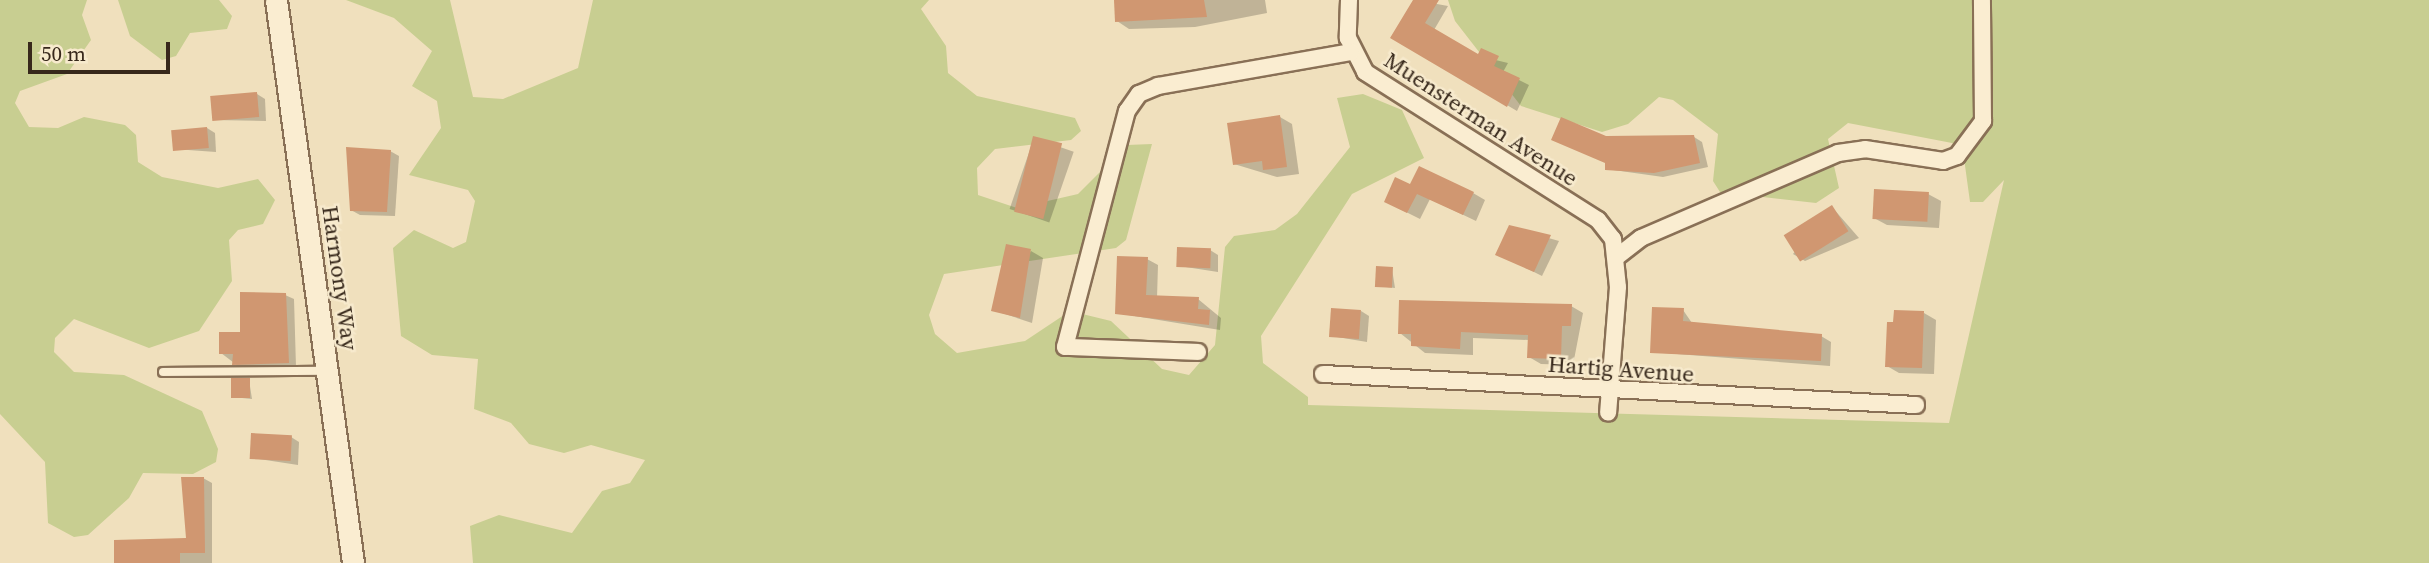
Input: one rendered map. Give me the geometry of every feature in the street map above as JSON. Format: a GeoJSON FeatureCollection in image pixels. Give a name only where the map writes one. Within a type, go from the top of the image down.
{"type":"FeatureCollection","features":[{"type":"Feature","properties":{"kind":"street","name":"Harmony Way"},"geometry":{"type":"LineString","coordinates":[[276,0],[353,563]]}},
{"type":"Feature","properties":{"kind":"street"},"geometry":{"type":"LineString","coordinates":[[1349,0],[1351,52]]}},
{"type":"Feature","properties":{"kind":"street"},"geometry":{"type":"LineString","coordinates":[[1608,413],[1618,256],[1641,238],[1838,153],[1892,149],[1943,161],[1969,147],[1983,121],[1982,0]]}},
{"type":"Feature","properties":{"kind":"street","name":"Muensterman Avenue"},"geometry":{"type":"LineString","coordinates":[[1198,352],[1065,347],[1122,123],[1134,100],[1158,86],[1351,52],[1365,72],[1598,220],[1618,256]]}},
{"type":"Feature","properties":{"kind":"street","name":"Hartig Avenue"},"geometry":{"type":"LineString","coordinates":[[1323,374],[1916,405]]}},
{"type":"Feature","properties":{"kind":"lane"},"geometry":{"type":"LineString","coordinates":[[163,372],[327,371]]}},
{"type":"Feature","properties":{"kind":"green space"},"geometry":{"type":"Polygon","coordinates":[[[0,0],[87,0],[82,15],[91,40],[67,74],[20,91],[15,103],[29,127],[58,128],[84,117],[125,125],[136,135],[138,162],[162,177],[218,188],[258,179],[275,200],[263,224],[238,230],[229,240],[232,281],[199,331],[149,348],[74,319],[55,338],[54,352],[74,372],[124,375],[202,411],[218,449],[216,462],[193,474],[143,473],[129,498],[88,535],[74,537],[48,523],[45,462],[0,414],[0,0]]]}},
{"type":"Feature","properties":{"kind":"green space"},"geometry":{"type":"Polygon","coordinates":[[[118,0],[219,0],[232,16],[227,29],[190,33],[176,56],[162,60],[130,36],[118,0]]]}},
{"type":"Feature","properties":{"kind":"green space"},"geometry":{"type":"Polygon","coordinates":[[[346,0],[450,0],[473,97],[503,99],[578,68],[593,0],[929,0],[921,9],[946,46],[948,73],[977,96],[1075,118],[1081,131],[1071,140],[995,149],[977,168],[978,195],[1017,208],[1078,194],[1127,145],[1152,144],[1126,240],[1116,248],[944,274],[929,315],[935,334],[957,353],[1025,341],[1070,311],[1111,321],[1162,369],[1189,375],[1215,345],[1225,247],[1234,236],[1275,230],[1297,214],[1350,147],[1337,98],[1363,94],[1402,110],[1424,158],[1352,194],[1261,336],[1263,363],[1308,397],[1308,405],[1949,423],[2004,180],[1983,202],[1970,202],[1963,151],[1952,143],[1848,123],[1828,139],[1839,188],[1816,203],[1720,192],[1713,181],[1718,134],[1673,100],[1659,97],[1628,124],[1602,132],[1521,106],[1455,21],[1448,0],[2429,0],[2429,563],[473,563],[470,526],[499,515],[572,533],[602,491],[630,483],[645,460],[591,445],[564,453],[529,444],[511,423],[474,409],[478,359],[432,355],[401,336],[393,248],[414,230],[453,248],[466,242],[475,201],[468,190],[409,175],[441,128],[437,101],[412,86],[432,51],[394,18],[346,0]]]}},
{"type":"Feature","properties":{"kind":"building"},"geometry":{"type":"Polygon","coordinates":[[[1114,0],[1204,0],[1207,17],[1115,22],[1114,0]]]}},
{"type":"Feature","properties":{"kind":"building"},"geometry":{"type":"Polygon","coordinates":[[[1413,0],[1439,0],[1425,23],[1478,54],[1481,48],[1499,56],[1494,66],[1520,78],[1507,107],[1390,38],[1413,0]]]}},
{"type":"Feature","properties":{"kind":"building"},"geometry":{"type":"Polygon","coordinates":[[[257,92],[259,117],[212,121],[210,96],[257,92]]]}},
{"type":"Feature","properties":{"kind":"building"},"geometry":{"type":"Polygon","coordinates":[[[1280,115],[1287,167],[1263,170],[1262,161],[1233,165],[1227,123],[1280,115]]]}},
{"type":"Feature","properties":{"kind":"building"},"geometry":{"type":"Polygon","coordinates":[[[1561,117],[1606,136],[1694,135],[1700,163],[1654,173],[1605,170],[1605,163],[1551,140],[1561,117]]]}},
{"type":"Feature","properties":{"kind":"building"},"geometry":{"type":"Polygon","coordinates":[[[207,127],[209,148],[173,151],[171,130],[207,127]]]}},
{"type":"Feature","properties":{"kind":"building"},"geometry":{"type":"Polygon","coordinates":[[[1033,136],[1062,143],[1043,219],[1014,212],[1033,136]]]}},
{"type":"Feature","properties":{"kind":"building"},"geometry":{"type":"Polygon","coordinates":[[[346,147],[391,150],[387,212],[350,211],[346,147]]]}},
{"type":"Feature","properties":{"kind":"building"},"geometry":{"type":"Polygon","coordinates":[[[1419,166],[1474,192],[1463,215],[1417,194],[1407,213],[1384,202],[1395,177],[1410,184],[1419,166]]]}},
{"type":"Feature","properties":{"kind":"building"},"geometry":{"type":"Polygon","coordinates":[[[1874,189],[1929,192],[1927,222],[1872,219],[1874,189]]]}},
{"type":"Feature","properties":{"kind":"building"},"geometry":{"type":"Polygon","coordinates":[[[1832,205],[1848,231],[1800,261],[1784,235],[1832,205]]]}},
{"type":"Feature","properties":{"kind":"building"},"geometry":{"type":"Polygon","coordinates":[[[1509,225],[1551,235],[1534,272],[1495,255],[1509,225]]]}},
{"type":"Feature","properties":{"kind":"building"},"geometry":{"type":"Polygon","coordinates":[[[1006,244],[1031,249],[1020,318],[991,311],[1006,244]]]}},
{"type":"Feature","properties":{"kind":"building"},"geometry":{"type":"Polygon","coordinates":[[[1177,247],[1211,248],[1210,268],[1176,267],[1177,247]]]}},
{"type":"Feature","properties":{"kind":"building"},"geometry":{"type":"Polygon","coordinates":[[[1117,256],[1148,257],[1146,295],[1199,297],[1198,309],[1210,310],[1209,325],[1115,314],[1117,256]]]}},
{"type":"Feature","properties":{"kind":"building"},"geometry":{"type":"Polygon","coordinates":[[[1376,266],[1393,267],[1392,288],[1375,287],[1376,266]]]}},
{"type":"Feature","properties":{"kind":"building"},"geometry":{"type":"Polygon","coordinates":[[[240,292],[286,293],[289,363],[232,365],[233,354],[219,354],[219,332],[240,332],[240,292]]]}},
{"type":"Feature","properties":{"kind":"building"},"geometry":{"type":"Polygon","coordinates":[[[1399,300],[1572,304],[1571,326],[1562,326],[1561,359],[1527,358],[1528,335],[1461,332],[1460,349],[1411,346],[1411,334],[1398,334],[1399,300]]]}},
{"type":"Feature","properties":{"kind":"building"},"geometry":{"type":"Polygon","coordinates":[[[1652,307],[1684,308],[1683,321],[1822,334],[1821,361],[1650,353],[1652,307]]]}},
{"type":"Feature","properties":{"kind":"building"},"geometry":{"type":"Polygon","coordinates":[[[1331,308],[1361,310],[1359,339],[1329,337],[1331,308]]]}},
{"type":"Feature","properties":{"kind":"building"},"geometry":{"type":"Polygon","coordinates":[[[1894,310],[1924,311],[1922,368],[1885,367],[1887,322],[1893,322],[1894,310]]]}},
{"type":"Feature","properties":{"kind":"building"},"geometry":{"type":"Polygon","coordinates":[[[231,378],[250,378],[250,398],[231,398],[231,378]]]}},
{"type":"Feature","properties":{"kind":"building"},"geometry":{"type":"Polygon","coordinates":[[[251,433],[292,435],[291,461],[250,459],[251,433]]]}},
{"type":"Feature","properties":{"kind":"building"},"geometry":{"type":"Polygon","coordinates":[[[181,477],[204,477],[205,553],[180,553],[180,563],[114,563],[114,540],[186,538],[181,477]]]}}]}
